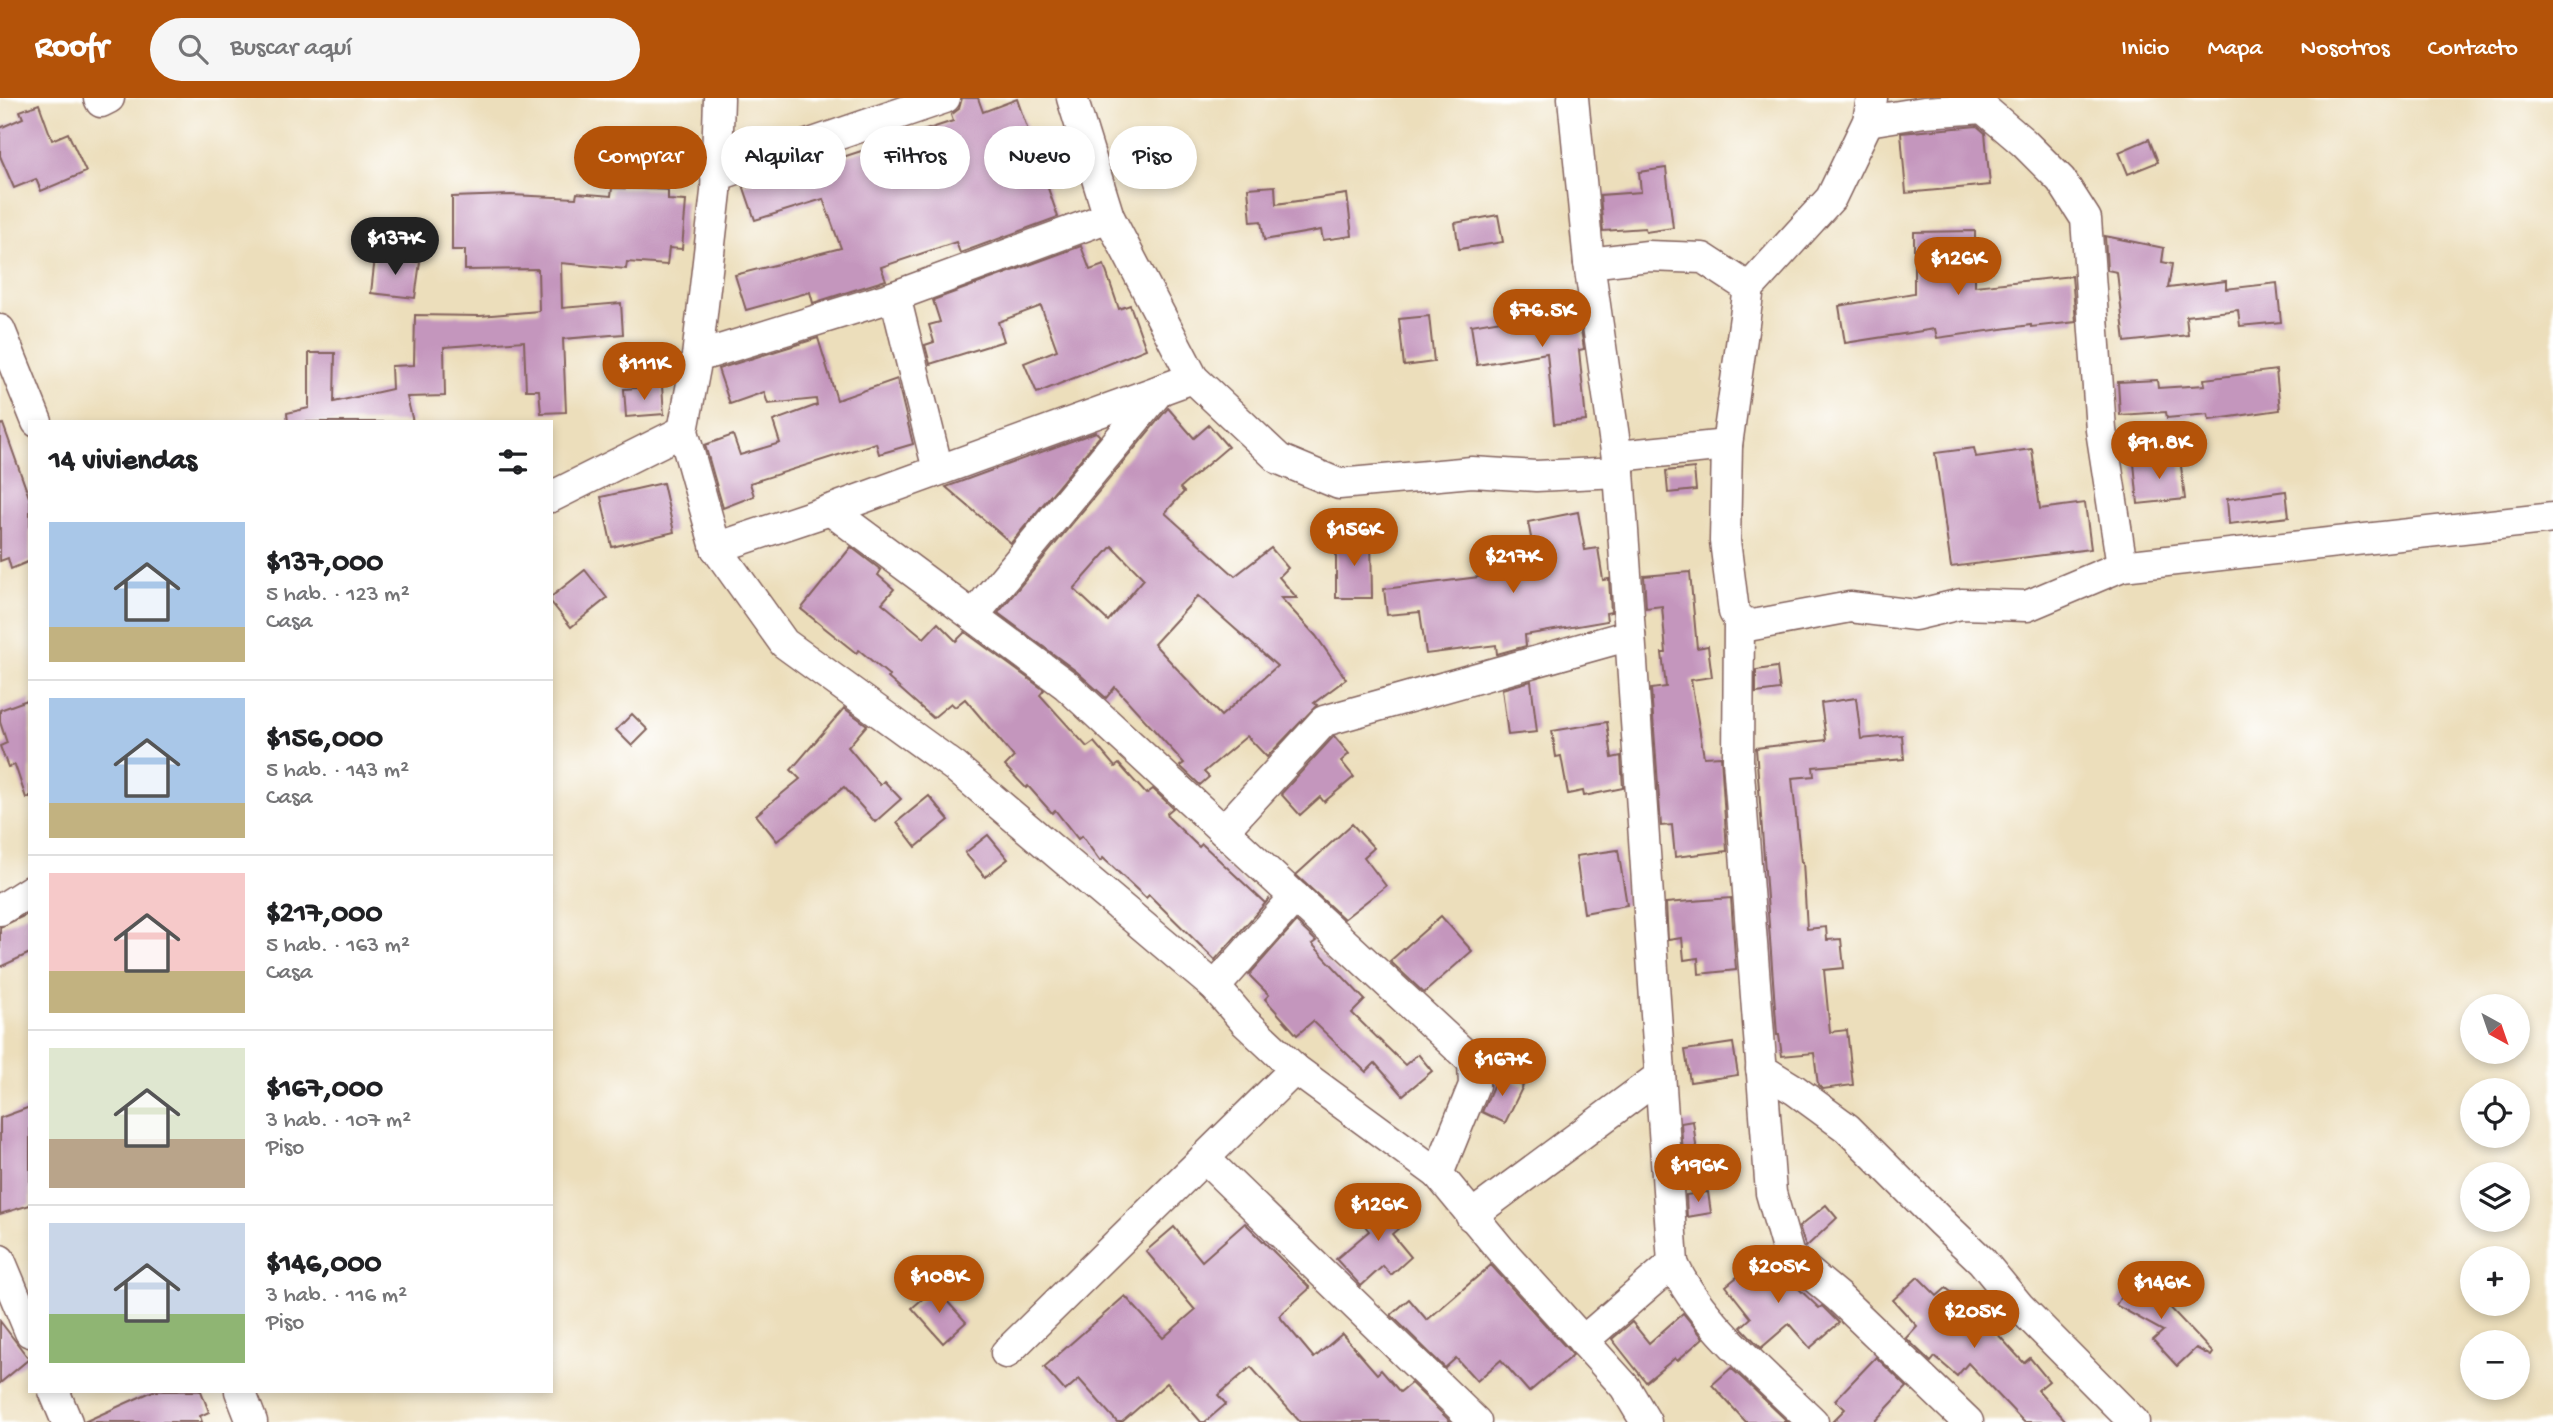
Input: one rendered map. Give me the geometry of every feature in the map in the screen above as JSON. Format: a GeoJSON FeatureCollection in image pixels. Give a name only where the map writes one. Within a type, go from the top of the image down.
{"type":"FeatureCollection","features":[{"type":"Feature","properties":{"kind":"street"},"geometry":{"type":"LineString","coordinates":[[99,98],[101,102],[109,98]]}},
{"type":"Feature","properties":{"kind":"street"},"geometry":{"type":"LineString","coordinates":[[719,98],[716,176],[697,357],[683,431],[716,548],[785,643],[956,767],[1215,987],[1245,1022],[1295,1069],[1438,1174],[1471,1216],[1625,1387],[1646,1422]]}},
{"type":"Feature","properties":{"kind":"street"},"geometry":{"type":"LineString","coordinates":[[716,176],[945,98]]}},
{"type":"Feature","properties":{"kind":"street"},"geometry":{"type":"LineString","coordinates":[[1072,98],[1109,217],[1193,379],[1279,459],[1339,484],[1472,472],[1536,476],[1727,445]]}},
{"type":"Feature","properties":{"kind":"street"},"geometry":{"type":"LineString","coordinates":[[1573,98],[1589,263],[1618,464],[1673,1263],[1681,1281],[1729,1340],[1813,1422]]}},
{"type":"Feature","properties":{"kind":"street"},"geometry":{"type":"LineString","coordinates":[[1968,1422],[1838,1297],[1789,1256],[1771,1193],[1761,1069],[1738,760],[1739,620],[1734,612],[1725,541],[1727,445],[1749,288],[1831,198],[1870,110],[1924,112],[1983,108],[2061,180],[2086,219],[2101,430],[2122,566]]}},
{"type":"Feature","properties":{"kind":"street"},"geometry":{"type":"LineString","coordinates":[[697,357],[895,296],[1109,217]]}},
{"type":"Feature","properties":{"kind":"street"},"geometry":{"type":"LineString","coordinates":[[1589,263],[1648,256],[1703,258],[1749,288]]}},
{"type":"Feature","properties":{"kind":"street"},"geometry":{"type":"LineString","coordinates":[[895,296],[938,470]]}},
{"type":"Feature","properties":{"kind":"street"},"geometry":{"type":"LineString","coordinates":[[0,330],[36,420]]}},
{"type":"Feature","properties":{"kind":"street"},"geometry":{"type":"LineString","coordinates":[[716,548],[830,510],[1193,379]]}},
{"type":"Feature","properties":{"kind":"street"},"geometry":{"type":"LineString","coordinates":[[973,616],[1161,390]]}},
{"type":"Feature","properties":{"kind":"street"},"geometry":{"type":"LineString","coordinates":[[553,496],[683,431]]}},
{"type":"Feature","properties":{"kind":"street"},"geometry":{"type":"LineString","coordinates":[[830,510],[1066,685],[1473,1062],[1474,1085],[1438,1174]]}},
{"type":"Feature","properties":{"kind":"street"},"geometry":{"type":"LineString","coordinates":[[1739,620],[1754,625],[1850,607],[1915,615],[1961,604],[2026,606],[2122,566],[2553,518]]}},
{"type":"Feature","properties":{"kind":"street"},"geometry":{"type":"LineString","coordinates":[[1223,831],[1324,721],[1630,635]]}},
{"type":"Feature","properties":{"kind":"street"},"geometry":{"type":"LineString","coordinates":[[0,910],[28,892]]}},
{"type":"Feature","properties":{"kind":"street"},"geometry":{"type":"LineString","coordinates":[[1215,987],[1295,897]]}},
{"type":"Feature","properties":{"kind":"street"},"geometry":{"type":"LineString","coordinates":[[1006,1353],[1295,1069]]}},
{"type":"Feature","properties":{"kind":"street"},"geometry":{"type":"LineString","coordinates":[[1761,1069],[1847,1128],[1982,1261],[2019,1306],[2134,1422]]}},
{"type":"Feature","properties":{"kind":"street"},"geometry":{"type":"LineString","coordinates":[[1471,1216],[1660,1076]]}},
{"type":"Feature","properties":{"kind":"street"},"geometry":{"type":"LineString","coordinates":[[1205,1158],[1476,1422]]}},
{"type":"Feature","properties":{"kind":"street"},"geometry":{"type":"LineString","coordinates":[[0,1260],[28,1327]]}},
{"type":"Feature","properties":{"kind":"street"},"geometry":{"type":"LineString","coordinates":[[1583,1341],[1673,1263]]}},
{"type":"Feature","properties":{"kind":"street"},"geometry":{"type":"LineString","coordinates":[[55,1393],[67,1422]]}},
{"type":"Feature","properties":{"kind":"street"},"geometry":{"type":"LineString","coordinates":[[241,1393],[252,1422]]}},
{"type":"Feature","properties":{"kind":"building"},"geometry":{"type":"Polygon","coordinates":[[[962,98],[978,98],[983,112],[1017,99],[1026,126],[984,126],[984,189],[1048,189],[1058,217],[960,253],[956,242],[881,267],[886,280],[813,303],[810,292],[746,310],[735,275],[841,248],[823,199],[755,220],[744,189],[846,189],[846,156],[860,151],[860,189],[970,189],[970,126],[938,126],[953,121],[951,115],[959,109],[962,98]]]}},
{"type":"Feature","properties":{"kind":"building"},"geometry":{"type":"Polygon","coordinates":[[[39,104],[52,140],[68,133],[86,172],[41,191],[36,179],[14,188],[0,156],[0,128],[23,118],[20,111],[39,104]]]}},
{"type":"Feature","properties":{"kind":"building"},"geometry":{"type":"Polygon","coordinates":[[[1977,126],[1985,133],[1990,185],[1906,193],[1901,133],[1977,126]]]}},
{"type":"Feature","properties":{"kind":"building"},"geometry":{"type":"Polygon","coordinates":[[[2149,139],[2158,162],[2128,174],[2119,152],[2149,139]]]}},
{"type":"Feature","properties":{"kind":"building"},"geometry":{"type":"Polygon","coordinates":[[[1666,168],[1673,228],[1646,232],[1645,228],[1603,231],[1600,195],[1641,192],[1639,172],[1666,168]]]}},
{"type":"Feature","properties":{"kind":"building"},"geometry":{"type":"Polygon","coordinates":[[[1275,186],[1276,204],[1347,194],[1352,236],[1323,240],[1321,230],[1264,240],[1261,221],[1251,222],[1248,188],[1275,186]]]}},
{"type":"Feature","properties":{"kind":"building"},"geometry":{"type":"Polygon","coordinates":[[[612,189],[668,190],[668,200],[686,201],[682,249],[669,248],[667,265],[627,262],[626,269],[561,263],[562,308],[621,303],[623,334],[563,339],[566,412],[541,413],[539,390],[526,390],[524,341],[444,347],[445,396],[407,397],[413,420],[288,420],[287,413],[309,408],[309,353],[335,353],[334,402],[392,389],[391,366],[414,365],[415,315],[480,316],[539,311],[538,269],[465,270],[465,250],[452,250],[452,197],[511,195],[576,198],[577,193],[611,196],[612,189]]]}},
{"type":"Feature","properties":{"kind":"building"},"geometry":{"type":"Polygon","coordinates":[[[1498,215],[1503,242],[1459,249],[1455,223],[1498,215]]]}},
{"type":"Feature","properties":{"kind":"building"},"geometry":{"type":"Polygon","coordinates":[[[1975,231],[1975,286],[2072,276],[2076,322],[2031,325],[1937,338],[1935,329],[1845,343],[1839,306],[1914,293],[1914,232],[1975,231]]]}},
{"type":"Feature","properties":{"kind":"building"},"geometry":{"type":"Polygon","coordinates":[[[2105,236],[2164,248],[2162,262],[2172,264],[2168,288],[2226,281],[2226,289],[2277,283],[2281,322],[2240,326],[2238,310],[2186,316],[2188,335],[2125,342],[2117,272],[2107,270],[2105,236]]]}},
{"type":"Feature","properties":{"kind":"building"},"geometry":{"type":"Polygon","coordinates":[[[1081,246],[1090,270],[1104,265],[1119,309],[1130,305],[1146,349],[1037,393],[1024,363],[1057,350],[1041,306],[998,322],[1004,341],[930,364],[925,345],[934,342],[929,325],[940,322],[933,300],[1081,246]]]}},
{"type":"Feature","properties":{"kind":"building"},"geometry":{"type":"Polygon","coordinates":[[[375,257],[420,262],[415,298],[371,293],[375,257]]]}},
{"type":"Feature","properties":{"kind":"building"},"geometry":{"type":"Polygon","coordinates":[[[1576,296],[1584,349],[1579,350],[1586,421],[1554,424],[1547,353],[1477,365],[1471,325],[1519,317],[1517,307],[1576,296]]]}},
{"type":"Feature","properties":{"kind":"building"},"geometry":{"type":"Polygon","coordinates":[[[1429,316],[1434,362],[1404,366],[1399,319],[1429,316]]]}},
{"type":"Feature","properties":{"kind":"building"},"geometry":{"type":"Polygon","coordinates":[[[818,338],[837,400],[897,379],[913,444],[879,454],[876,443],[750,483],[754,496],[723,508],[705,445],[733,435],[740,455],[780,443],[773,421],[817,405],[816,399],[768,404],[764,392],[730,404],[718,369],[818,338]]]}},
{"type":"Feature","properties":{"kind":"building"},"geometry":{"type":"Polygon","coordinates":[[[2276,370],[2280,410],[2209,420],[2208,414],[2167,418],[2166,412],[2120,415],[2118,382],[2157,380],[2158,388],[2205,385],[2204,379],[2276,370]]]}},
{"type":"Feature","properties":{"kind":"building"},"geometry":{"type":"Polygon","coordinates":[[[662,386],[664,414],[626,417],[624,389],[662,386]]]}},
{"type":"Feature","properties":{"kind":"building"},"geometry":{"type":"Polygon","coordinates":[[[1168,408],[1194,438],[1209,425],[1228,447],[1180,488],[1184,492],[1165,513],[1235,576],[1271,548],[1288,568],[1279,577],[1297,598],[1281,598],[1316,636],[1346,679],[1314,703],[1317,705],[1267,757],[1247,736],[1204,772],[1209,777],[1200,785],[1180,766],[1184,763],[1115,687],[1106,698],[1076,671],[998,613],[1168,408]],[[1112,546],[1074,589],[1108,621],[1144,579],[1112,546]],[[1198,596],[1154,644],[1221,716],[1277,666],[1198,596]]]}},
{"type":"Feature","properties":{"kind":"building"},"geometry":{"type":"Polygon","coordinates":[[[3,424],[28,494],[28,562],[11,569],[8,558],[0,561],[0,425],[3,424]]]}},
{"type":"Feature","properties":{"kind":"building"},"geometry":{"type":"Polygon","coordinates":[[[1096,432],[1100,436],[1011,543],[946,487],[1096,432]]]}},
{"type":"Feature","properties":{"kind":"building"},"geometry":{"type":"Polygon","coordinates":[[[1974,448],[1976,457],[2032,449],[2040,509],[2085,503],[2091,549],[1951,567],[1935,453],[1974,448]]]}},
{"type":"Feature","properties":{"kind":"building"},"geometry":{"type":"Polygon","coordinates":[[[2180,458],[2185,499],[2138,504],[2134,463],[2180,458]]]}},
{"type":"Feature","properties":{"kind":"building"},"geometry":{"type":"Polygon","coordinates":[[[1694,468],[1696,490],[1668,493],[1666,471],[1694,468]]]}},
{"type":"Feature","properties":{"kind":"building"},"geometry":{"type":"Polygon","coordinates":[[[663,483],[674,532],[612,547],[601,497],[663,483]]]}},
{"type":"Feature","properties":{"kind":"building"},"geometry":{"type":"Polygon","coordinates":[[[2286,491],[2289,517],[2229,524],[2227,499],[2286,491]]]}},
{"type":"Feature","properties":{"kind":"building"},"geometry":{"type":"Polygon","coordinates":[[[1578,512],[1585,550],[1598,548],[1603,580],[1609,579],[1611,612],[1606,613],[1607,621],[1525,635],[1526,646],[1497,654],[1496,645],[1426,654],[1420,612],[1387,615],[1384,589],[1494,575],[1494,569],[1536,563],[1528,522],[1578,512]]]}},
{"type":"Feature","properties":{"kind":"building"},"geometry":{"type":"Polygon","coordinates":[[[1371,537],[1372,598],[1336,598],[1336,538],[1371,537]]]}},
{"type":"Feature","properties":{"kind":"building"},"geometry":{"type":"Polygon","coordinates":[[[851,547],[881,570],[878,575],[894,589],[882,603],[924,638],[938,623],[956,641],[965,632],[1044,690],[1040,695],[1087,747],[1094,742],[1115,767],[1119,764],[1146,794],[1153,789],[1173,808],[1167,813],[1168,817],[1199,847],[1202,844],[1265,903],[1270,898],[1215,960],[1149,895],[1146,898],[1103,858],[1100,861],[1082,836],[1078,839],[1055,810],[1052,813],[1028,786],[1026,788],[1005,766],[1014,757],[965,699],[955,707],[951,703],[933,718],[859,650],[856,653],[801,609],[851,547]]]}},
{"type":"Feature","properties":{"kind":"building"},"geometry":{"type":"Polygon","coordinates":[[[585,570],[607,598],[571,627],[553,604],[553,595],[585,570]]]}},
{"type":"Feature","properties":{"kind":"building"},"geometry":{"type":"Polygon","coordinates":[[[1690,572],[1697,648],[1708,646],[1712,677],[1691,680],[1704,757],[1721,756],[1727,851],[1675,857],[1672,825],[1661,826],[1651,689],[1666,687],[1662,653],[1666,653],[1662,606],[1646,608],[1644,576],[1690,572]]]}},
{"type":"Feature","properties":{"kind":"building"},"geometry":{"type":"Polygon","coordinates":[[[1777,667],[1780,690],[1756,693],[1756,670],[1777,667]]]}},
{"type":"Feature","properties":{"kind":"building"},"geometry":{"type":"Polygon","coordinates":[[[1531,681],[1537,732],[1508,735],[1502,689],[1531,681]]]}},
{"type":"Feature","properties":{"kind":"building"},"geometry":{"type":"Polygon","coordinates":[[[1856,698],[1861,739],[1902,735],[1904,759],[1813,767],[1814,776],[1792,778],[1803,862],[1807,929],[1826,927],[1827,940],[1841,939],[1844,968],[1824,970],[1830,1032],[1847,1030],[1853,1085],[1823,1089],[1818,1085],[1814,1053],[1782,1056],[1777,1035],[1756,748],[1826,740],[1821,703],[1856,698]]]}},
{"type":"Feature","properties":{"kind":"building"},"geometry":{"type":"Polygon","coordinates":[[[28,700],[28,798],[15,765],[8,767],[0,746],[7,743],[0,722],[0,710],[28,700]]]}},
{"type":"Feature","properties":{"kind":"building"},"geometry":{"type":"Polygon","coordinates":[[[844,708],[867,725],[848,747],[880,785],[884,781],[901,799],[875,822],[844,787],[777,841],[756,815],[800,779],[791,770],[844,708]]]}},
{"type":"Feature","properties":{"kind":"building"},"geometry":{"type":"Polygon","coordinates":[[[632,714],[648,730],[632,746],[616,730],[632,714]]]}},
{"type":"Feature","properties":{"kind":"building"},"geometry":{"type":"Polygon","coordinates":[[[1607,722],[1612,758],[1621,756],[1623,788],[1584,796],[1583,791],[1568,794],[1561,756],[1556,757],[1552,731],[1607,722]]]}},
{"type":"Feature","properties":{"kind":"building"},"geometry":{"type":"Polygon","coordinates":[[[1334,736],[1349,754],[1341,761],[1354,777],[1324,802],[1320,797],[1300,815],[1281,794],[1334,736]]]}},
{"type":"Feature","properties":{"kind":"building"},"geometry":{"type":"Polygon","coordinates":[[[929,796],[949,820],[916,847],[897,822],[929,796]]]}},
{"type":"Feature","properties":{"kind":"building"},"geometry":{"type":"Polygon","coordinates":[[[1352,824],[1374,848],[1364,857],[1386,886],[1344,919],[1296,875],[1352,824]]]}},
{"type":"Feature","properties":{"kind":"building"},"geometry":{"type":"Polygon","coordinates":[[[988,835],[1008,859],[985,877],[965,853],[988,835]]]}},
{"type":"Feature","properties":{"kind":"building"},"geometry":{"type":"Polygon","coordinates":[[[1618,850],[1627,905],[1584,913],[1576,856],[1618,850]]]}},
{"type":"Feature","properties":{"kind":"building"},"geometry":{"type":"Polygon","coordinates":[[[1731,898],[1736,970],[1699,974],[1698,958],[1684,960],[1682,938],[1668,940],[1666,903],[1731,898]]]}},
{"type":"Feature","properties":{"kind":"building"},"geometry":{"type":"Polygon","coordinates":[[[28,914],[28,954],[0,967],[0,927],[28,914]]]}},
{"type":"Feature","properties":{"kind":"building"},"geometry":{"type":"Polygon","coordinates":[[[1441,916],[1472,951],[1424,993],[1390,961],[1441,916]]]}},
{"type":"Feature","properties":{"kind":"building"},"geometry":{"type":"Polygon","coordinates":[[[1296,922],[1316,941],[1312,944],[1365,1000],[1352,1013],[1405,1065],[1418,1054],[1432,1071],[1403,1095],[1375,1063],[1366,1072],[1313,1021],[1297,1035],[1265,999],[1269,995],[1249,975],[1296,922]]]}},
{"type":"Feature","properties":{"kind":"building"},"geometry":{"type":"Polygon","coordinates":[[[1733,1043],[1738,1075],[1690,1082],[1685,1050],[1733,1043]]]}},
{"type":"Feature","properties":{"kind":"building"},"geometry":{"type":"Polygon","coordinates":[[[1498,1074],[1523,1086],[1505,1123],[1482,1112],[1498,1074]]]}},
{"type":"Feature","properties":{"kind":"building"},"geometry":{"type":"Polygon","coordinates":[[[28,1108],[28,1206],[0,1214],[0,1118],[28,1108]]]}},
{"type":"Feature","properties":{"kind":"building"},"geometry":{"type":"Polygon","coordinates":[[[1693,1121],[1697,1153],[1683,1155],[1681,1123],[1693,1121]]]}},
{"type":"Feature","properties":{"kind":"building"},"geometry":{"type":"Polygon","coordinates":[[[1708,1192],[1711,1213],[1687,1217],[1686,1195],[1708,1192]]]}},
{"type":"Feature","properties":{"kind":"building"},"geometry":{"type":"Polygon","coordinates":[[[1393,1194],[1412,1217],[1392,1234],[1411,1257],[1391,1275],[1383,1266],[1361,1286],[1336,1259],[1369,1231],[1361,1221],[1393,1194]]]}},
{"type":"Feature","properties":{"kind":"building"},"geometry":{"type":"Polygon","coordinates":[[[1826,1205],[1837,1218],[1806,1247],[1799,1227],[1826,1205]]]}},
{"type":"Feature","properties":{"kind":"building"},"geometry":{"type":"Polygon","coordinates":[[[1245,1223],[1310,1288],[1279,1316],[1314,1358],[1342,1334],[1377,1374],[1381,1370],[1400,1392],[1411,1383],[1451,1422],[1300,1422],[1251,1367],[1218,1395],[1226,1404],[1205,1422],[1201,1422],[1167,1383],[1122,1422],[1117,1422],[1079,1379],[1065,1391],[1044,1367],[1125,1296],[1163,1338],[1195,1310],[1146,1251],[1174,1227],[1202,1261],[1245,1223]]]}},
{"type":"Feature","properties":{"kind":"building"},"geometry":{"type":"Polygon","coordinates":[[[1769,1251],[1778,1269],[1839,1323],[1810,1348],[1789,1324],[1761,1348],[1741,1327],[1751,1318],[1726,1286],[1769,1251]]]}},
{"type":"Feature","properties":{"kind":"building"},"geometry":{"type":"Polygon","coordinates":[[[1491,1265],[1573,1355],[1529,1392],[1501,1360],[1477,1381],[1456,1358],[1445,1368],[1391,1315],[1409,1299],[1427,1320],[1491,1265]]]}},
{"type":"Feature","properties":{"kind":"building"},"geometry":{"type":"Polygon","coordinates":[[[2132,1276],[2159,1290],[2156,1297],[2165,1302],[2213,1353],[2211,1356],[2196,1348],[2177,1366],[2153,1340],[2163,1331],[2116,1305],[2132,1276]]]}},
{"type":"Feature","properties":{"kind":"building"},"geometry":{"type":"Polygon","coordinates":[[[1918,1277],[1937,1296],[1946,1288],[1994,1325],[1992,1328],[2024,1363],[2030,1358],[2049,1381],[2038,1390],[2067,1422],[2024,1422],[1968,1363],[1957,1376],[1935,1357],[1931,1362],[1906,1338],[1917,1326],[1893,1300],[1918,1277]]]}},
{"type":"Feature","properties":{"kind":"building"},"geometry":{"type":"Polygon","coordinates":[[[935,1288],[966,1322],[943,1343],[912,1308],[935,1288]]]}},
{"type":"Feature","properties":{"kind":"building"},"geometry":{"type":"Polygon","coordinates":[[[1683,1313],[1703,1338],[1677,1361],[1675,1358],[1646,1382],[1612,1339],[1632,1322],[1649,1343],[1683,1313]]]}},
{"type":"Feature","properties":{"kind":"building"},"geometry":{"type":"Polygon","coordinates":[[[0,1321],[28,1360],[0,1383],[0,1321]]]}},
{"type":"Feature","properties":{"kind":"building"},"geometry":{"type":"Polygon","coordinates":[[[1876,1357],[1907,1387],[1874,1422],[1832,1422],[1845,1409],[1835,1400],[1876,1357]]]}},
{"type":"Feature","properties":{"kind":"building"},"geometry":{"type":"Polygon","coordinates":[[[1731,1368],[1788,1422],[1746,1422],[1712,1385],[1731,1368]]]}},
{"type":"Feature","properties":{"kind":"building"},"geometry":{"type":"Polygon","coordinates":[[[149,1393],[202,1393],[209,1412],[200,1416],[202,1422],[84,1422],[149,1393]]]}}]}
